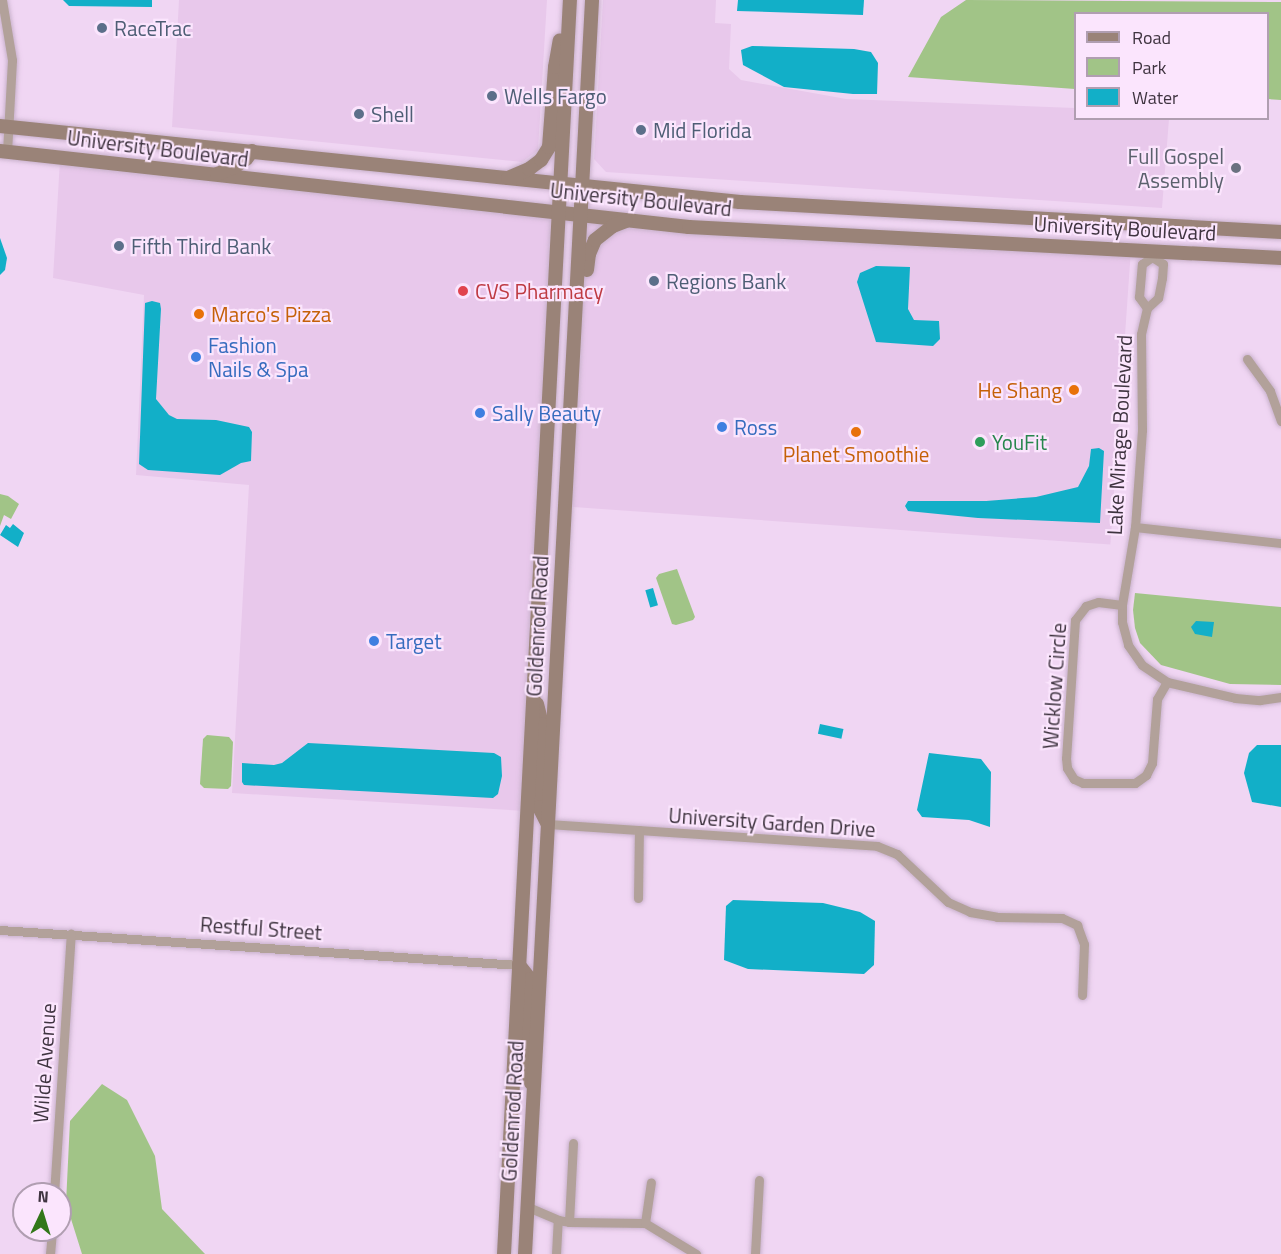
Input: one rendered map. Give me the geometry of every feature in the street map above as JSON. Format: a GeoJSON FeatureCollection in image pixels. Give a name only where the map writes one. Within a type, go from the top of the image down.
{"type":"FeatureCollection","features":[{"type":"Feature","properties":{"kind":"main road"},"geometry":{"type":"LineString","coordinates":[[507,179],[541,160],[549,147],[555,67],[569,0]]}},
{"type":"Feature","properties":{"kind":"main road","name":"Goldenrod Road"},"geometry":{"type":"LineString","coordinates":[[504,1254],[569,0]]}},
{"type":"Feature","properties":{"kind":"main road"},"geometry":{"type":"LineString","coordinates":[[586,0],[592,15]]}},
{"type":"Feature","properties":{"kind":"main road","name":"Goldenrod Road"},"geometry":{"type":"LineString","coordinates":[[525,1254],[584,186],[592,0]]}},
{"type":"Feature","properties":{"kind":"main road","name":"University Boulevard"},"geometry":{"type":"LineString","coordinates":[[4,126],[740,202],[1281,232]]}},
{"type":"Feature","properties":{"kind":"main road","name":"University Boulevard"},"geometry":{"type":"LineString","coordinates":[[4,151],[212,176],[728,230],[1152,254],[1281,258]]}},
{"type":"Feature","properties":{"kind":"main road"},"geometry":{"type":"LineString","coordinates":[[212,176],[233,168],[246,159],[252,151]]}},
{"type":"Feature","properties":{"kind":"main road"},"geometry":{"type":"LineString","coordinates":[[574,342],[584,312],[591,247],[595,240],[613,226],[628,220]]}},
{"type":"Feature","properties":{"kind":"main road"},"geometry":{"type":"LineString","coordinates":[[533,690],[542,724],[539,807],[548,824]]}},
{"type":"Feature","properties":{"kind":"main road"},"geometry":{"type":"LineString","coordinates":[[519,965],[530,979],[525,1062],[534,1097]]}},
{"type":"Feature","properties":{"kind":"main road"},"geometry":{"type":"LineString","coordinates":[[514,1080],[521,1106],[516,1191],[528,1207]]}},
{"type":"Feature","properties":{"kind":"street"},"geometry":{"type":"LineString","coordinates":[[2,0],[12,60],[4,126],[4,151]]}},
{"type":"Feature","properties":{"kind":"street","name":"Lake Mirage Boulevard"},"geometry":{"type":"LineString","coordinates":[[1147,308],[1139,297],[1142,264],[1152,254],[1163,264],[1158,298],[1147,308],[1141,334],[1142,430],[1135,527],[1122,605],[1122,622],[1128,645],[1142,665],[1167,682],[1235,698],[1260,700],[1281,697]]}},
{"type":"Feature","properties":{"kind":"street"},"geometry":{"type":"LineString","coordinates":[[1247,359],[1270,391],[1281,421]]}},
{"type":"Feature","properties":{"kind":"street"},"geometry":{"type":"LineString","coordinates":[[1135,527],[1281,543]]}},
{"type":"Feature","properties":{"kind":"street"},"geometry":{"type":"LineString","coordinates":[[539,579],[561,581]]}},
{"type":"Feature","properties":{"kind":"street","name":"Wicklow Circle"},"geometry":{"type":"LineString","coordinates":[[1122,605],[1098,602],[1086,606],[1075,620],[1066,758],[1067,768],[1074,779],[1083,783],[1135,783],[1146,775],[1152,763],[1157,699],[1167,682]]}},
{"type":"Feature","properties":{"kind":"street","name":"University Garden Drive"},"geometry":{"type":"LineString","coordinates":[[548,824],[855,844],[888,850],[897,854],[948,902],[970,912],[997,917],[1062,918],[1077,925],[1084,944],[1082,995]]}},
{"type":"Feature","properties":{"kind":"street"},"geometry":{"type":"LineString","coordinates":[[638,898],[639,830]]}},
{"type":"Feature","properties":{"kind":"street","name":"Restful Street"},"geometry":{"type":"LineString","coordinates":[[0,930],[519,965]]}},
{"type":"Feature","properties":{"kind":"street","name":"Wilde Avenue"},"geometry":{"type":"LineString","coordinates":[[55,1182],[71,934]]}},
{"type":"Feature","properties":{"kind":"street"},"geometry":{"type":"LineString","coordinates":[[569,1222],[573,1143]]}},
{"type":"Feature","properties":{"kind":"street"},"geometry":{"type":"LineString","coordinates":[[755,1254],[759,1180]]}},
{"type":"Feature","properties":{"kind":"street"},"geometry":{"type":"LineString","coordinates":[[645,1223],[651,1182]]}},
{"type":"Feature","properties":{"kind":"street"},"geometry":{"type":"LineString","coordinates":[[528,1207],[558,1220],[569,1222],[645,1223],[696,1254]]}},
{"type":"Feature","properties":{"kind":"street"},"geometry":{"type":"LineString","coordinates":[[556,1254],[558,1220]]}},
{"type":"Feature","properties":{"kind":"shaded area"},"geometry":{"type":"Polygon","coordinates":[[[179,0],[547,0],[538,150],[522,162],[172,127],[179,0]]]}},
{"type":"Feature","properties":{"kind":"shaded area"},"geometry":{"type":"Polygon","coordinates":[[[603,0],[716,0],[715,23],[731,24],[729,69],[741,80],[846,99],[1074,108],[1074,120],[1169,120],[1162,208],[606,172],[594,159],[603,0]]]}},
{"type":"Feature","properties":{"kind":"shaded area"},"geometry":{"type":"Polygon","coordinates":[[[60,160],[557,213],[525,811],[232,793],[249,485],[136,475],[144,295],[53,278],[60,160]]]}},
{"type":"Feature","properties":{"kind":"shaded area"},"geometry":{"type":"Polygon","coordinates":[[[583,216],[1131,254],[1110,545],[563,506],[583,216]]]}},
{"type":"Feature","properties":{"kind":"green space"},"geometry":{"type":"Polygon","coordinates":[[[966,0],[1281,2],[1281,100],[1269,99],[1269,12],[1074,12],[1074,89],[908,77],[941,17],[966,0]]]}},
{"type":"Feature","properties":{"kind":"green space"},"geometry":{"type":"Polygon","coordinates":[[[0,494],[8,496],[19,504],[11,519],[4,515],[0,526],[0,494]]]}},
{"type":"Feature","properties":{"kind":"green space"},"geometry":{"type":"Polygon","coordinates":[[[677,569],[695,617],[693,620],[676,625],[672,624],[656,578],[659,574],[677,569]]]}},
{"type":"Feature","properties":{"kind":"green space"},"geometry":{"type":"Polygon","coordinates":[[[1135,593],[1281,607],[1281,685],[1230,684],[1161,665],[1140,643],[1133,610],[1135,593]]]}},
{"type":"Feature","properties":{"kind":"green space"},"geometry":{"type":"Polygon","coordinates":[[[207,735],[229,737],[233,742],[231,786],[228,789],[204,788],[200,784],[203,739],[207,735]]]}},
{"type":"Feature","properties":{"kind":"green space"},"geometry":{"type":"Polygon","coordinates":[[[102,1084],[127,1100],[155,1156],[162,1209],[205,1254],[82,1254],[72,1222],[72,1182],[67,1182],[70,1121],[102,1084]]]}},
{"type":"Feature","properties":{"kind":"water"},"geometry":{"type":"Polygon","coordinates":[[[63,0],[152,0],[152,7],[69,6],[63,0]]]}},
{"type":"Feature","properties":{"kind":"water"},"geometry":{"type":"Polygon","coordinates":[[[738,0],[864,0],[863,15],[737,11],[738,0]]]}},
{"type":"Feature","properties":{"kind":"water"},"geometry":{"type":"Polygon","coordinates":[[[752,46],[854,49],[871,52],[878,63],[877,94],[853,94],[784,87],[743,65],[741,50],[752,46]]]}},
{"type":"Feature","properties":{"kind":"water"},"geometry":{"type":"Polygon","coordinates":[[[0,238],[7,258],[5,270],[0,275],[0,238]]]}},
{"type":"Feature","properties":{"kind":"water"},"geometry":{"type":"Polygon","coordinates":[[[876,266],[910,267],[908,309],[914,320],[939,321],[940,339],[933,346],[876,342],[857,282],[860,273],[876,266]]]}},
{"type":"Feature","properties":{"kind":"water"},"geometry":{"type":"Polygon","coordinates":[[[152,301],[160,303],[161,309],[156,399],[169,415],[177,419],[216,420],[249,427],[252,432],[251,461],[241,463],[220,475],[148,470],[139,464],[145,303],[152,301]]]}},
{"type":"Feature","properties":{"kind":"water"},"geometry":{"type":"Polygon","coordinates":[[[1099,448],[1104,451],[1100,523],[978,518],[908,511],[905,506],[908,501],[986,501],[1036,497],[1078,487],[1089,466],[1091,449],[1099,448]]]}},
{"type":"Feature","properties":{"kind":"water"},"geometry":{"type":"Polygon","coordinates":[[[13,524],[24,533],[18,547],[0,535],[6,525],[10,528],[13,524]]]}},
{"type":"Feature","properties":{"kind":"water"},"geometry":{"type":"Polygon","coordinates":[[[653,588],[658,605],[650,608],[645,590],[653,588]]]}},
{"type":"Feature","properties":{"kind":"water"},"geometry":{"type":"Polygon","coordinates":[[[1196,621],[1214,622],[1212,637],[1195,634],[1191,627],[1196,621]]]}},
{"type":"Feature","properties":{"kind":"water"},"geometry":{"type":"Polygon","coordinates":[[[820,724],[843,729],[841,739],[818,734],[820,724]]]}},
{"type":"Feature","properties":{"kind":"water"},"geometry":{"type":"Polygon","coordinates":[[[308,743],[494,753],[501,757],[502,776],[498,794],[493,798],[244,785],[242,782],[242,763],[274,765],[282,763],[308,743]]]}},
{"type":"Feature","properties":{"kind":"water"},"geometry":{"type":"Polygon","coordinates":[[[1257,745],[1281,745],[1281,807],[1252,802],[1244,773],[1249,753],[1257,745]]]}},
{"type":"Feature","properties":{"kind":"water"},"geometry":{"type":"Polygon","coordinates":[[[929,753],[981,759],[991,772],[990,827],[969,820],[922,817],[917,810],[929,753]]]}},
{"type":"Feature","properties":{"kind":"water"},"geometry":{"type":"Polygon","coordinates":[[[733,900],[823,903],[860,912],[875,921],[874,965],[864,974],[748,969],[724,960],[726,906],[733,900]]]}},
{"type":"Feature","properties":{"kind":"place","name":"RaceTrac"},"geometry":{"type":"Point","coordinates":[102,28]}},
{"type":"Feature","properties":{"kind":"place","name":"Wells Fargo"},"geometry":{"type":"Point","coordinates":[492,96]}},
{"type":"Feature","properties":{"kind":"place","name":"Shell"},"geometry":{"type":"Point","coordinates":[359,114]}},
{"type":"Feature","properties":{"kind":"place","name":"Mid Florida"},"geometry":{"type":"Point","coordinates":[641,130]}},
{"type":"Feature","properties":{"kind":"place","name":"Full Gospel Assembly"},"geometry":{"type":"Point","coordinates":[1236,168]}},
{"type":"Feature","properties":{"kind":"place","name":"Fifth Third Bank"},"geometry":{"type":"Point","coordinates":[119,246]}},
{"type":"Feature","properties":{"kind":"place","name":"Regions Bank"},"geometry":{"type":"Point","coordinates":[654,281]}},
{"type":"Feature","properties":{"kind":"place","name":"CVS Pharmacy"},"geometry":{"type":"Point","coordinates":[463,291]}},
{"type":"Feature","properties":{"kind":"place","name":"Marco's Pizza"},"geometry":{"type":"Point","coordinates":[199,314]}},
{"type":"Feature","properties":{"kind":"place","name":"Fashion Nails & Spa"},"geometry":{"type":"Point","coordinates":[196,357]}},
{"type":"Feature","properties":{"kind":"place","name":"He Shang"},"geometry":{"type":"Point","coordinates":[1074,390]}},
{"type":"Feature","properties":{"kind":"place","name":"Sally Beauty"},"geometry":{"type":"Point","coordinates":[480,413]}},
{"type":"Feature","properties":{"kind":"place","name":"Ross"},"geometry":{"type":"Point","coordinates":[722,427]}},
{"type":"Feature","properties":{"kind":"place","name":"Planet Smoothie"},"geometry":{"type":"Point","coordinates":[856,432]}},
{"type":"Feature","properties":{"kind":"place","name":"YouFit"},"geometry":{"type":"Point","coordinates":[980,442]}},
{"type":"Feature","properties":{"kind":"place","name":"Target"},"geometry":{"type":"Point","coordinates":[374,641]}}]}
